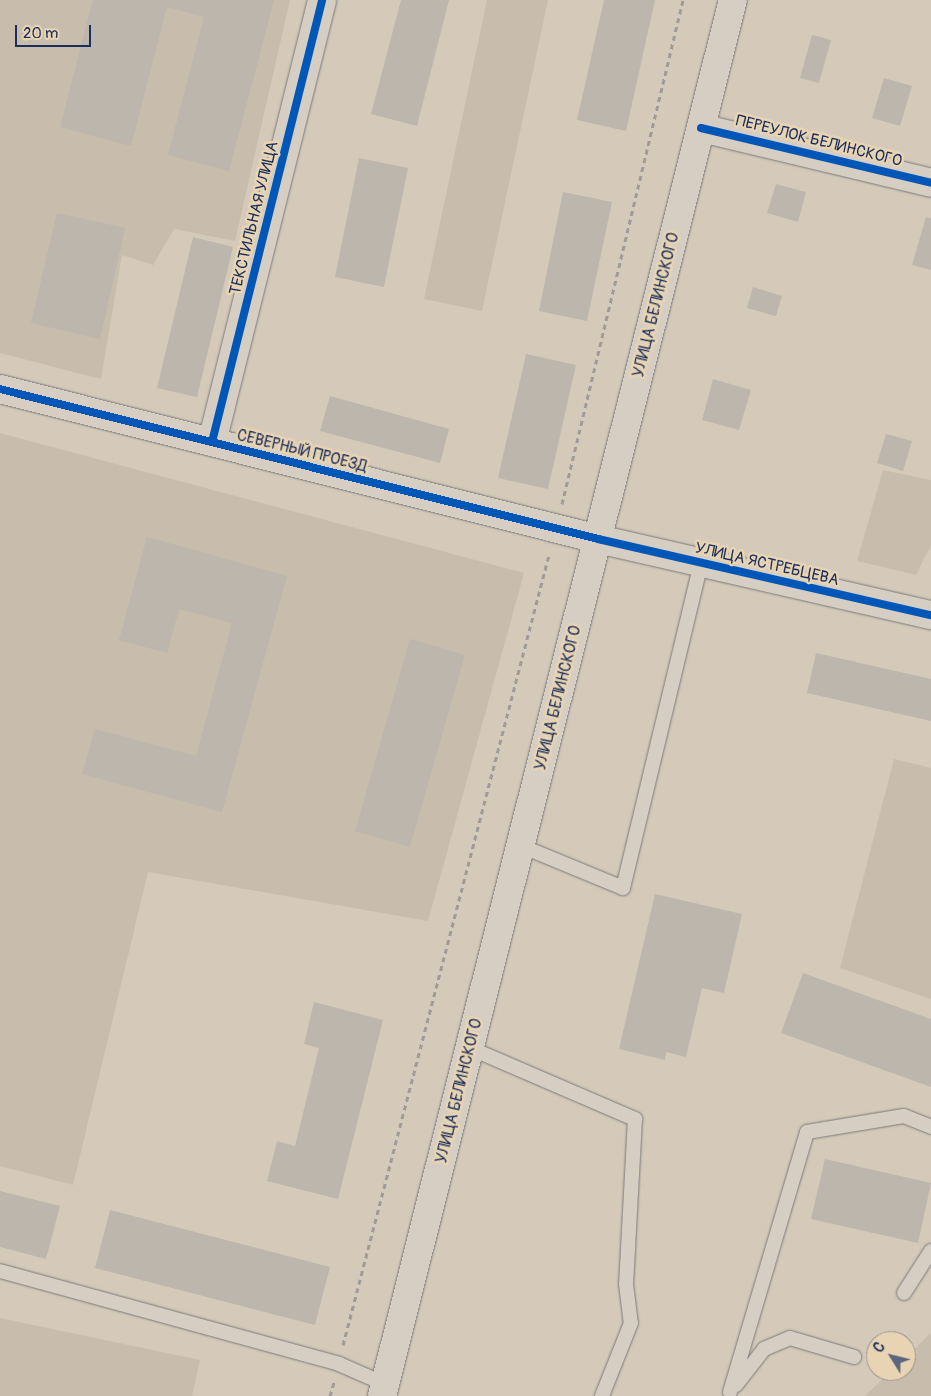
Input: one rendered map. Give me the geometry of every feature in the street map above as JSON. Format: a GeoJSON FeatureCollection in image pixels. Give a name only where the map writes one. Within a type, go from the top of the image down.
{"type":"FeatureCollection","features":[{"type":"Feature","properties":{"kind":"street","name":"ТЕКСТИЛЬНАЯ УЛИЦА"},"geometry":{"type":"LineString","coordinates":[[212,442],[322,0]]}},
{"type":"Feature","properties":{"kind":"street","name":"УЛИЦА БЕЛИНСКОГО"},"geometry":{"type":"LineString","coordinates":[[384,1390],[733,0]]}},
{"type":"Feature","properties":{"kind":"street","name":"ПЕРЕУЛОК БЕЛИНСКОГО"},"geometry":{"type":"LineString","coordinates":[[701,128],[931,182]]}},
{"type":"Feature","properties":{"kind":"street","name":"СЕВЕРНЫЙ ПРОЕЗД"},"geometry":{"type":"LineString","coordinates":[[0,389],[598,539]]}},
{"type":"Feature","properties":{"kind":"street","name":"УЛИЦА ЯСТРЕБЦЕВА"},"geometry":{"type":"LineString","coordinates":[[598,539],[701,563],[928,607]]}},
{"type":"Feature","properties":{"kind":"lane"},"geometry":{"type":"LineString","coordinates":[[521,846],[623,888],[701,563]]}},
{"type":"Feature","properties":{"kind":"lane"},"geometry":{"type":"LineString","coordinates":[[470,1048],[635,1119],[626,1284],[631,1323],[602,1396]]}},
{"type":"Feature","properties":{"kind":"lane"},"geometry":{"type":"LineString","coordinates":[[729,1394],[806,1132],[904,1116],[931,1126]]}},
{"type":"Feature","properties":{"kind":"lane"},"geometry":{"type":"LineString","coordinates":[[904,1293],[931,1251]]}},
{"type":"Feature","properties":{"kind":"lane"},"geometry":{"type":"LineString","coordinates":[[0,1271],[338,1364],[384,1390]]}},
{"type":"Feature","properties":{"kind":"lane"},"geometry":{"type":"LineString","coordinates":[[729,1394],[764,1349],[790,1338],[854,1357]]}},
{"type":"Feature","properties":{"kind":"path"},"geometry":{"type":"LineString","coordinates":[[562,505],[683,0]]}},
{"type":"Feature","properties":{"kind":"path"},"geometry":{"type":"LineString","coordinates":[[330,1396],[549,553]]}},
{"type":"Feature","properties":{"kind":"shaded area"},"geometry":{"type":"Polygon","coordinates":[[[0,0],[290,0],[235,241],[174,229],[153,265],[122,255],[101,379],[0,353],[0,0]]]}},
{"type":"Feature","properties":{"kind":"shaded area"},"geometry":{"type":"Polygon","coordinates":[[[487,0],[548,0],[482,311],[424,299],[487,0]]]}},
{"type":"Feature","properties":{"kind":"shaded area"},"geometry":{"type":"Polygon","coordinates":[[[0,433],[524,573],[428,921],[148,872],[73,1185],[0,1166],[0,433]]]}},
{"type":"Feature","properties":{"kind":"shaded area"},"geometry":{"type":"Polygon","coordinates":[[[883,470],[931,480],[931,545],[916,575],[857,561],[883,470]]]}},
{"type":"Feature","properties":{"kind":"shaded area"},"geometry":{"type":"Polygon","coordinates":[[[894,759],[931,768],[931,999],[840,968],[894,759]]]}},
{"type":"Feature","properties":{"kind":"shaded area"},"geometry":{"type":"Polygon","coordinates":[[[0,1318],[200,1360],[192,1396],[0,1396],[0,1318]]]}},
{"type":"Feature","properties":{"kind":"shaded area"},"geometry":{"type":"Polygon","coordinates":[[[931,1333],[931,1396],[865,1396],[881,1381],[916,1381],[916,1347],[931,1333]]]}},
{"type":"Feature","properties":{"kind":"building"},"geometry":{"type":"Polygon","coordinates":[[[93,0],[274,0],[229,171],[168,155],[204,17],[167,7],[131,146],[60,127],[93,0]]]}},
{"type":"Feature","properties":{"kind":"building"},"geometry":{"type":"Polygon","coordinates":[[[401,0],[449,0],[417,126],[371,114],[401,0]]]}},
{"type":"Feature","properties":{"kind":"building"},"geometry":{"type":"Polygon","coordinates":[[[604,0],[655,0],[626,131],[577,120],[604,0]]]}},
{"type":"Feature","properties":{"kind":"building"},"geometry":{"type":"Polygon","coordinates":[[[812,35],[831,40],[819,83],[800,78],[812,35]]]}},
{"type":"Feature","properties":{"kind":"building"},"geometry":{"type":"Polygon","coordinates":[[[884,78],[912,86],[900,126],[872,118],[884,78]]]}},
{"type":"Feature","properties":{"kind":"building"},"geometry":{"type":"Polygon","coordinates":[[[359,158],[408,168],[384,287],[335,277],[359,158]]]}},
{"type":"Feature","properties":{"kind":"building"},"geometry":{"type":"Polygon","coordinates":[[[776,184],[806,192],[798,222],[767,213],[776,184]]]}},
{"type":"Feature","properties":{"kind":"building"},"geometry":{"type":"Polygon","coordinates":[[[563,192],[612,202],[587,321],[539,311],[563,192]]]}},
{"type":"Feature","properties":{"kind":"building"},"geometry":{"type":"Polygon","coordinates":[[[57,213],[125,228],[100,339],[31,323],[57,213]]]}},
{"type":"Feature","properties":{"kind":"building"},"geometry":{"type":"Polygon","coordinates":[[[926,217],[931,218],[931,270],[912,265],[926,217]]]}},
{"type":"Feature","properties":{"kind":"building"},"geometry":{"type":"Polygon","coordinates":[[[193,237],[233,247],[197,397],[157,388],[193,237]]]}},
{"type":"Feature","properties":{"kind":"building"},"geometry":{"type":"Polygon","coordinates":[[[753,287],[782,296],[776,316],[747,308],[753,287]]]}},
{"type":"Feature","properties":{"kind":"building"},"geometry":{"type":"Polygon","coordinates":[[[526,354],[576,365],[548,489],[498,478],[526,354]]]}},
{"type":"Feature","properties":{"kind":"building"},"geometry":{"type":"Polygon","coordinates":[[[713,379],[751,390],[739,430],[702,420],[713,379]]]}},
{"type":"Feature","properties":{"kind":"building"},"geometry":{"type":"Polygon","coordinates":[[[330,396],[449,429],[440,463],[320,431],[330,396]]]}},
{"type":"Feature","properties":{"kind":"building"},"geometry":{"type":"Polygon","coordinates":[[[886,434],[912,441],[903,471],[877,463],[886,434]]]}},
{"type":"Feature","properties":{"kind":"building"},"geometry":{"type":"Polygon","coordinates":[[[147,537],[287,576],[222,812],[82,774],[95,729],[196,756],[232,623],[179,609],[167,653],[119,640],[147,537]]]}},
{"type":"Feature","properties":{"kind":"building"},"geometry":{"type":"Polygon","coordinates":[[[410,639],[465,655],[410,847],[355,831],[410,639]]]}},
{"type":"Feature","properties":{"kind":"building"},"geometry":{"type":"Polygon","coordinates":[[[816,653],[931,679],[931,721],[807,693],[816,653]]]}},
{"type":"Feature","properties":{"kind":"building"},"geometry":{"type":"Polygon","coordinates":[[[655,894],[742,914],[724,993],[702,988],[686,1057],[666,1052],[665,1060],[619,1049],[655,894]]]}},
{"type":"Feature","properties":{"kind":"building"},"geometry":{"type":"Polygon","coordinates":[[[803,973],[931,1019],[931,1087],[781,1033],[803,973]]]}},
{"type":"Feature","properties":{"kind":"building"},"geometry":{"type":"Polygon","coordinates":[[[314,1002],[383,1020],[338,1199],[267,1181],[277,1141],[295,1146],[319,1048],[304,1044],[314,1002]]]}},
{"type":"Feature","properties":{"kind":"building"},"geometry":{"type":"Polygon","coordinates":[[[825,1159],[931,1183],[918,1243],[811,1219],[825,1159]]]}},
{"type":"Feature","properties":{"kind":"building"},"geometry":{"type":"Polygon","coordinates":[[[0,1191],[60,1206],[46,1259],[0,1247],[0,1191]]]}},
{"type":"Feature","properties":{"kind":"building"},"geometry":{"type":"Polygon","coordinates":[[[110,1210],[330,1267],[315,1325],[95,1268],[110,1210]]]}},
{"type":"Feature","properties":{"kind":"cycle path"},"geometry":{"type":"LineString","coordinates":[[212,442],[322,0]]}},
{"type":"Feature","properties":{"kind":"cycle path"},"geometry":{"type":"LineString","coordinates":[[701,128],[931,183]]}},
{"type":"Feature","properties":{"kind":"cycle path"},"geometry":{"type":"LineString","coordinates":[[0,389],[598,539],[931,615]]}}]}
